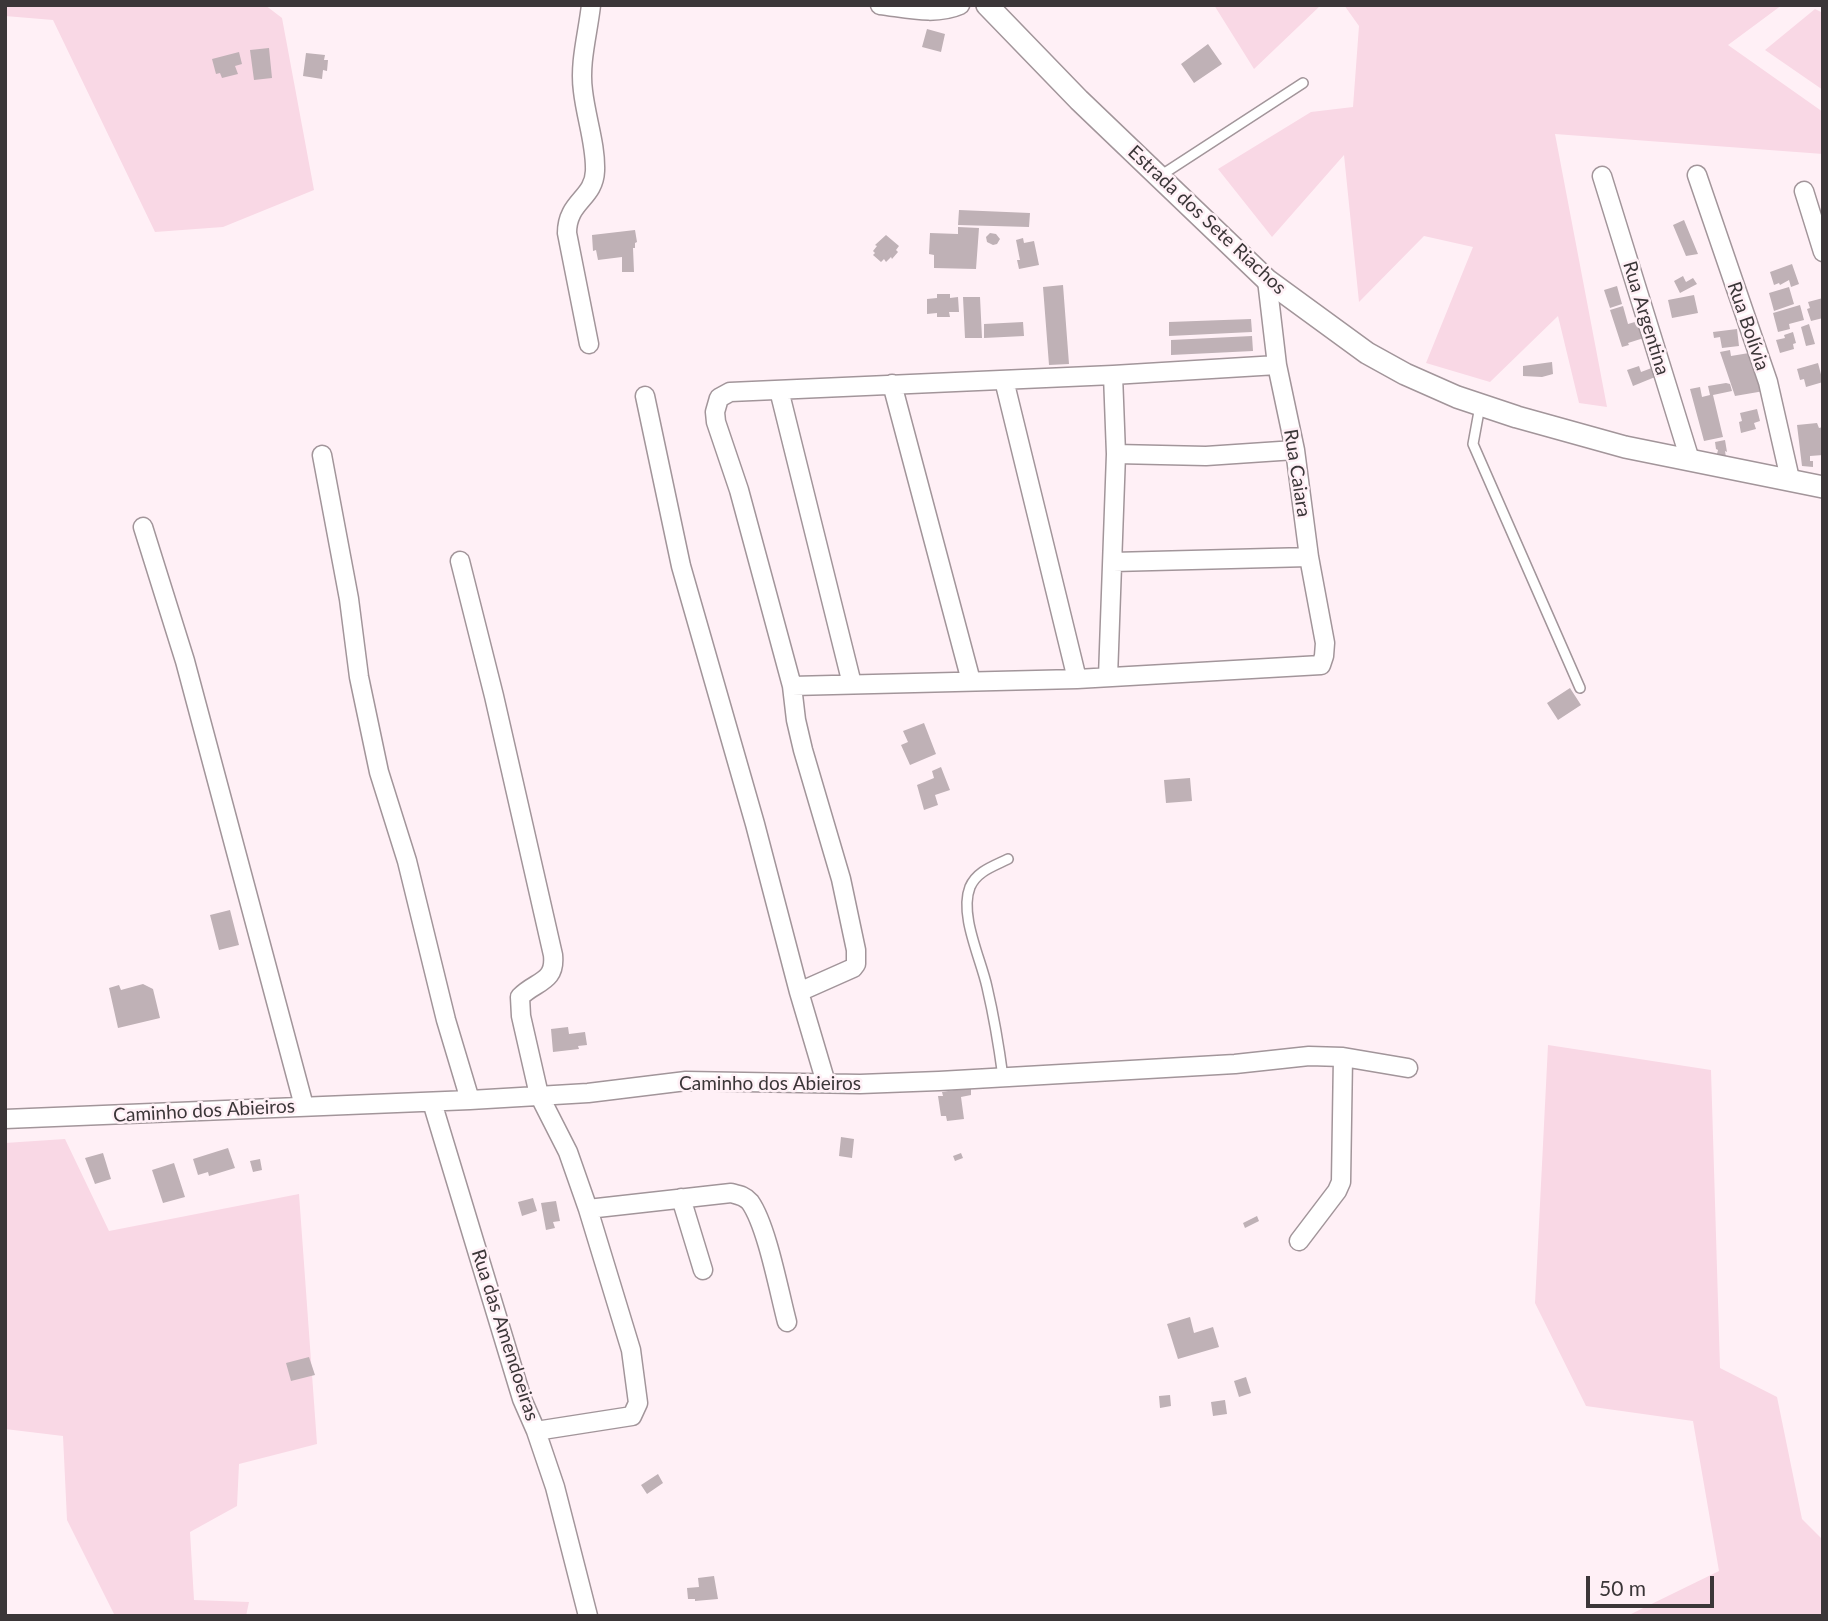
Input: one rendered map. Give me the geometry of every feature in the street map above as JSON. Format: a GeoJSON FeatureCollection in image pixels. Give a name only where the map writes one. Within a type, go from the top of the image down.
{"type":"FeatureCollection","features":[{"type":"Feature","properties":{"kind":"street"},"geometry":{"type":"LineString","coordinates":[[589,344],[567,233],[567,221],[573,208],[587,194],[596,172],[582,88],[591,5]]}},
{"type":"Feature","properties":{"kind":"street"},"geometry":{"type":"LineString","coordinates":[[880,5],[926,11],[960,5]]}},
{"type":"Feature","properties":{"kind":"street","name":"Estrada dos Sete Riachos"},"geometry":{"type":"LineString","coordinates":[[987,5],[1079,100],[1267,280],[1367,353],[1405,374],[1481,405],[1625,447],[1823,487]]}},
{"type":"Feature","properties":{"kind":"street","name":"Rua Bolívia"},"geometry":{"type":"LineString","coordinates":[[1697,175],[1768,382],[1790,479]]}},
{"type":"Feature","properties":{"kind":"street","name":"Rua Argentina"},"geometry":{"type":"LineString","coordinates":[[1602,176],[1690,460]]}},
{"type":"Feature","properties":{"kind":"street"},"geometry":{"type":"LineString","coordinates":[[1804,191],[1823,252]]}},
{"type":"Feature","properties":{"kind":"street","name":"Rua Caiara"},"geometry":{"type":"LineString","coordinates":[[1108,677],[1321,665],[1325,643],[1309,557],[1295,450],[1277,365],[1267,280]]}},
{"type":"Feature","properties":{"kind":"street"},"geometry":{"type":"LineString","coordinates":[[799,992],[849,971],[856,964],[857,958],[841,879],[796,720],[792,686],[739,490],[716,422],[715,412],[719,398],[730,392],[1277,365]]}},
{"type":"Feature","properties":{"kind":"street"},"geometry":{"type":"LineString","coordinates":[[792,686],[1108,677],[1116,454],[1113,375]]}},
{"type":"Feature","properties":{"kind":"street"},"geometry":{"type":"LineString","coordinates":[[1004,380],[1077,678]]}},
{"type":"Feature","properties":{"kind":"street"},"geometry":{"type":"LineString","coordinates":[[892,384],[971,681]]}},
{"type":"Feature","properties":{"kind":"street"},"geometry":{"type":"LineString","coordinates":[[779,390],[852,684]]}},
{"type":"Feature","properties":{"kind":"street"},"geometry":{"type":"LineString","coordinates":[[645,396],[681,566],[826,1083]]}},
{"type":"Feature","properties":{"kind":"street"},"geometry":{"type":"LineString","coordinates":[[1116,454],[1206,456],[1295,450]]}},
{"type":"Feature","properties":{"kind":"street"},"geometry":{"type":"LineString","coordinates":[[322,455],[349,599],[359,677],[379,772],[407,861],[446,1020],[470,1100]]}},
{"type":"Feature","properties":{"kind":"street"},"geometry":{"type":"LineString","coordinates":[[143,527],[185,661],[304,1106]]}},
{"type":"Feature","properties":{"kind":"street"},"geometry":{"type":"LineString","coordinates":[[1113,562],[1309,557]]}},
{"type":"Feature","properties":{"kind":"street","name":"Rua das Amendoeiras"},"geometry":{"type":"LineString","coordinates":[[432,1102],[522,1399],[536,1431],[632,1416],[638,1408],[638,1386],[631,1350],[568,1152],[539,1095],[519,1000],[522,994],[550,975],[554,967],[553,955],[460,561]]}},
{"type":"Feature","properties":{"kind":"street","name":"Caminho dos Abieiros"},"geometry":{"type":"LineString","coordinates":[[5,1119],[470,1100],[588,1093],[701,1081],[860,1084],[1235,1064],[1309,1056],[1343,1057],[1408,1068]]}},
{"type":"Feature","properties":{"kind":"street"},"geometry":{"type":"LineString","coordinates":[[1299,1241],[1341,1182],[1343,1057]]}},
{"type":"Feature","properties":{"kind":"street"},"geometry":{"type":"LineString","coordinates":[[588,1209],[731,1193],[749,1200],[761,1227],[787,1322]]}},
{"type":"Feature","properties":{"kind":"street"},"geometry":{"type":"LineString","coordinates":[[681,1198],[703,1270]]}},
{"type":"Feature","properties":{"kind":"street"},"geometry":{"type":"LineString","coordinates":[[536,1431],[555,1487],[588,1616]]}},
{"type":"Feature","properties":{"kind":"lane"},"geometry":{"type":"LineString","coordinates":[[1160,176],[1303,83]]}},
{"type":"Feature","properties":{"kind":"lane"},"geometry":{"type":"LineString","coordinates":[[1481,405],[1473,444],[1580,688]]}},
{"type":"Feature","properties":{"kind":"lane"},"geometry":{"type":"LineString","coordinates":[[1003,1077],[986,984],[970,922],[968,898],[975,879],[984,870],[1009,859]]}},
{"type":"Feature","properties":{"kind":"shaded area"},"geometry":{"type":"Polygon","coordinates":[[[5,5],[265,5],[282,18],[314,190],[223,227],[155,232],[53,20],[5,16],[5,5]]]}},
{"type":"Feature","properties":{"kind":"shaded area"},"geometry":{"type":"Polygon","coordinates":[[[1214,5],[1321,5],[1254,69],[1214,5]]]}},
{"type":"Feature","properties":{"kind":"shaded area"},"geometry":{"type":"Polygon","coordinates":[[[1344,5],[1782,5],[1728,45],[1823,112],[1823,154],[1555,134],[1607,407],[1579,403],[1558,316],[1490,382],[1426,363],[1473,247],[1424,236],[1359,302],[1344,155],[1272,237],[1218,169],[1311,112],[1353,107],[1359,26],[1344,5]]]}},
{"type":"Feature","properties":{"kind":"shaded area"},"geometry":{"type":"Polygon","coordinates":[[[1815,9],[1823,13],[1823,90],[1765,50],[1815,9]]]}},
{"type":"Feature","properties":{"kind":"shaded area"},"geometry":{"type":"Polygon","coordinates":[[[1548,1045],[1711,1070],[1720,1368],[1777,1397],[1802,1519],[1823,1540],[1823,1616],[1627,1616],[1719,1571],[1693,1421],[1586,1406],[1535,1303],[1548,1045]]]}},
{"type":"Feature","properties":{"kind":"shaded area"},"geometry":{"type":"Polygon","coordinates":[[[65,1139],[109,1231],[299,1194],[317,1444],[239,1464],[237,1506],[190,1532],[194,1600],[249,1602],[246,1616],[115,1616],[67,1520],[63,1436],[5,1429],[5,1143],[65,1139]]]}},
{"type":"Feature","properties":{"kind":"building"},"geometry":{"type":"Polygon","coordinates":[[[927,29],[945,34],[941,52],[922,47],[927,29]]]}},
{"type":"Feature","properties":{"kind":"building"},"geometry":{"type":"Polygon","coordinates":[[[1208,44],[1222,64],[1194,83],[1181,64],[1208,44]]]}},
{"type":"Feature","properties":{"kind":"building"},"geometry":{"type":"Polygon","coordinates":[[[269,48],[272,78],[254,80],[250,50],[269,48]]]}},
{"type":"Feature","properties":{"kind":"building"},"geometry":{"type":"Polygon","coordinates":[[[239,52],[242,64],[235,66],[238,74],[222,78],[220,73],[216,74],[212,59],[239,52]]]}},
{"type":"Feature","properties":{"kind":"building"},"geometry":{"type":"Polygon","coordinates":[[[306,53],[325,55],[324,60],[328,60],[327,71],[323,70],[322,79],[303,76],[306,53]]]}},
{"type":"Feature","properties":{"kind":"building"},"geometry":{"type":"Polygon","coordinates":[[[959,210],[1030,213],[1029,227],[958,225],[959,210]]]}},
{"type":"Feature","properties":{"kind":"building"},"geometry":{"type":"Polygon","coordinates":[[[1684,220],[1698,254],[1686,256],[1673,225],[1684,220]]]}},
{"type":"Feature","properties":{"kind":"building"},"geometry":{"type":"Polygon","coordinates":[[[958,227],[979,228],[976,269],[934,268],[934,255],[929,254],[930,233],[958,234],[958,227]]]}},
{"type":"Feature","properties":{"kind":"building"},"geometry":{"type":"Polygon","coordinates":[[[635,230],[637,242],[633,248],[634,272],[622,272],[622,257],[598,260],[596,250],[593,251],[592,235],[635,230]]]}},
{"type":"Feature","properties":{"kind":"building"},"geometry":{"type":"Polygon","coordinates":[[[990,233],[996,234],[1000,239],[997,244],[987,242],[986,237],[990,233]]]}},
{"type":"Feature","properties":{"kind":"building"},"geometry":{"type":"Polygon","coordinates":[[[886,235],[899,246],[896,250],[898,252],[892,259],[891,257],[886,262],[884,259],[881,262],[873,255],[873,251],[877,246],[875,245],[886,235]]]}},
{"type":"Feature","properties":{"kind":"building"},"geometry":{"type":"Polygon","coordinates":[[[1023,238],[1024,243],[1034,241],[1039,265],[1019,269],[1016,240],[1023,238]]]}},
{"type":"Feature","properties":{"kind":"building"},"geometry":{"type":"Polygon","coordinates":[[[1792,264],[1799,284],[1791,287],[1789,280],[1774,285],[1770,272],[1792,264]]]}},
{"type":"Feature","properties":{"kind":"building"},"geometry":{"type":"Polygon","coordinates":[[[1683,276],[1686,282],[1693,278],[1697,284],[1680,293],[1674,281],[1683,276]]]}},
{"type":"Feature","properties":{"kind":"building"},"geometry":{"type":"Polygon","coordinates":[[[1063,285],[1069,364],[1049,365],[1043,287],[1063,285]]]}},
{"type":"Feature","properties":{"kind":"building"},"geometry":{"type":"Polygon","coordinates":[[[1617,286],[1622,304],[1610,308],[1604,290],[1617,286]]]}},
{"type":"Feature","properties":{"kind":"building"},"geometry":{"type":"Polygon","coordinates":[[[1789,287],[1794,304],[1774,311],[1769,293],[1789,287]]]}},
{"type":"Feature","properties":{"kind":"building"},"geometry":{"type":"Polygon","coordinates":[[[937,294],[950,294],[950,298],[958,297],[959,312],[949,312],[950,317],[937,317],[937,313],[927,314],[927,299],[937,298],[937,294]]]}},
{"type":"Feature","properties":{"kind":"building"},"geometry":{"type":"Polygon","coordinates":[[[1694,295],[1698,313],[1672,318],[1668,300],[1694,295]]]}},
{"type":"Feature","properties":{"kind":"building"},"geometry":{"type":"Polygon","coordinates":[[[963,297],[980,297],[982,338],[965,338],[963,297]]]}},
{"type":"Feature","properties":{"kind":"building"},"geometry":{"type":"Polygon","coordinates":[[[1823,298],[1823,318],[1811,321],[1808,302],[1823,298]]]}},
{"type":"Feature","properties":{"kind":"building"},"geometry":{"type":"Polygon","coordinates":[[[1800,305],[1804,320],[1789,324],[1790,329],[1778,332],[1773,313],[1800,305]]]}},
{"type":"Feature","properties":{"kind":"building"},"geometry":{"type":"Polygon","coordinates":[[[1623,306],[1628,324],[1645,319],[1650,336],[1622,347],[1610,310],[1623,306]]]}},
{"type":"Feature","properties":{"kind":"building"},"geometry":{"type":"Polygon","coordinates":[[[1251,319],[1252,332],[1169,336],[1169,322],[1251,319]]]}},
{"type":"Feature","properties":{"kind":"building"},"geometry":{"type":"Polygon","coordinates":[[[1023,322],[1024,336],[984,338],[984,324],[1023,322]]]}},
{"type":"Feature","properties":{"kind":"building"},"geometry":{"type":"Polygon","coordinates":[[[1809,324],[1815,344],[1806,346],[1801,327],[1809,324]]]}},
{"type":"Feature","properties":{"kind":"building"},"geometry":{"type":"Polygon","coordinates":[[[1737,329],[1739,346],[1722,348],[1720,337],[1714,338],[1713,332],[1737,329]]]}},
{"type":"Feature","properties":{"kind":"building"},"geometry":{"type":"Polygon","coordinates":[[[1793,332],[1796,343],[1793,344],[1794,349],[1780,353],[1776,340],[1793,332]]]}},
{"type":"Feature","properties":{"kind":"building"},"geometry":{"type":"Polygon","coordinates":[[[1252,336],[1253,351],[1171,355],[1171,340],[1252,336]]]}},
{"type":"Feature","properties":{"kind":"building"},"geometry":{"type":"Polygon","coordinates":[[[1730,350],[1731,356],[1755,352],[1764,391],[1735,396],[1720,352],[1730,350]]]}},
{"type":"Feature","properties":{"kind":"building"},"geometry":{"type":"Polygon","coordinates":[[[1552,362],[1553,374],[1542,377],[1523,376],[1523,366],[1552,362]]]}},
{"type":"Feature","properties":{"kind":"building"},"geometry":{"type":"Polygon","coordinates":[[[1818,363],[1823,382],[1806,387],[1804,379],[1800,380],[1797,369],[1818,363]]]}},
{"type":"Feature","properties":{"kind":"building"},"geometry":{"type":"Polygon","coordinates":[[[1639,366],[1641,372],[1657,366],[1660,375],[1633,386],[1627,370],[1639,366]]]}},
{"type":"Feature","properties":{"kind":"building"},"geometry":{"type":"Polygon","coordinates":[[[1730,384],[1732,391],[1713,395],[1723,437],[1704,441],[1690,389],[1700,387],[1702,397],[1710,395],[1708,386],[1730,384]]]}},
{"type":"Feature","properties":{"kind":"building"},"geometry":{"type":"Polygon","coordinates":[[[1757,409],[1760,421],[1754,423],[1756,429],[1741,433],[1740,413],[1757,409]]]}},
{"type":"Feature","properties":{"kind":"building"},"geometry":{"type":"Polygon","coordinates":[[[1817,423],[1819,428],[1823,427],[1823,455],[1810,456],[1813,467],[1802,466],[1797,425],[1817,423]]]}},
{"type":"Feature","properties":{"kind":"building"},"geometry":{"type":"Polygon","coordinates":[[[1725,440],[1726,457],[1717,454],[1715,442],[1725,440]]]}},
{"type":"Feature","properties":{"kind":"building"},"geometry":{"type":"Polygon","coordinates":[[[1570,688],[1581,705],[1558,720],[1547,703],[1570,688]]]}},
{"type":"Feature","properties":{"kind":"building"},"geometry":{"type":"Polygon","coordinates":[[[924,723],[936,754],[910,765],[901,745],[908,742],[903,731],[924,723]]]}},
{"type":"Feature","properties":{"kind":"building"},"geometry":{"type":"Polygon","coordinates":[[[941,767],[950,790],[935,795],[938,805],[924,810],[917,785],[934,778],[932,771],[941,767]]]}},
{"type":"Feature","properties":{"kind":"building"},"geometry":{"type":"Polygon","coordinates":[[[1190,778],[1192,801],[1166,803],[1164,780],[1190,778]]]}},
{"type":"Feature","properties":{"kind":"building"},"geometry":{"type":"Polygon","coordinates":[[[230,910],[239,945],[219,950],[210,915],[230,910]]]}},
{"type":"Feature","properties":{"kind":"building"},"geometry":{"type":"Polygon","coordinates":[[[143,984],[153,989],[160,1018],[118,1028],[109,988],[119,985],[121,990],[143,984]]]}},
{"type":"Feature","properties":{"kind":"building"},"geometry":{"type":"Polygon","coordinates":[[[568,1027],[569,1034],[585,1032],[587,1045],[578,1046],[579,1049],[553,1052],[551,1029],[568,1027]]]}},
{"type":"Feature","properties":{"kind":"building"},"geometry":{"type":"Polygon","coordinates":[[[971,1089],[971,1095],[961,1097],[964,1119],[947,1121],[946,1116],[941,1116],[938,1096],[943,1096],[942,1092],[971,1089]]]}},
{"type":"Feature","properties":{"kind":"building"},"geometry":{"type":"Polygon","coordinates":[[[841,1137],[854,1139],[852,1158],[839,1156],[841,1137]]]}},
{"type":"Feature","properties":{"kind":"building"},"geometry":{"type":"Polygon","coordinates":[[[228,1148],[235,1168],[209,1176],[208,1172],[198,1175],[193,1159],[228,1148]]]}},
{"type":"Feature","properties":{"kind":"building"},"geometry":{"type":"Polygon","coordinates":[[[103,1153],[111,1179],[95,1184],[85,1158],[103,1153]]]}},
{"type":"Feature","properties":{"kind":"building"},"geometry":{"type":"Polygon","coordinates":[[[961,1153],[963,1158],[955,1161],[953,1156],[961,1153]]]}},
{"type":"Feature","properties":{"kind":"building"},"geometry":{"type":"Polygon","coordinates":[[[260,1159],[262,1170],[253,1172],[250,1161],[260,1159]]]}},
{"type":"Feature","properties":{"kind":"building"},"geometry":{"type":"Polygon","coordinates":[[[174,1163],[185,1197],[163,1203],[152,1170],[174,1163]]]}},
{"type":"Feature","properties":{"kind":"building"},"geometry":{"type":"Polygon","coordinates":[[[533,1198],[537,1211],[522,1216],[518,1202],[533,1198]]]}},
{"type":"Feature","properties":{"kind":"building"},"geometry":{"type":"Polygon","coordinates":[[[556,1201],[560,1221],[553,1222],[555,1228],[546,1230],[541,1203],[556,1201]]]}},
{"type":"Feature","properties":{"kind":"building"},"geometry":{"type":"Polygon","coordinates":[[[1257,1216],[1259,1221],[1245,1228],[1243,1223],[1257,1216]]]}},
{"type":"Feature","properties":{"kind":"building"},"geometry":{"type":"Polygon","coordinates":[[[1190,1317],[1194,1333],[1213,1327],[1219,1347],[1178,1359],[1167,1324],[1190,1317]]]}},
{"type":"Feature","properties":{"kind":"building"},"geometry":{"type":"Polygon","coordinates":[[[309,1357],[315,1375],[291,1381],[286,1363],[309,1357]]]}},
{"type":"Feature","properties":{"kind":"building"},"geometry":{"type":"Polygon","coordinates":[[[1246,1377],[1251,1393],[1239,1397],[1234,1381],[1246,1377]]]}},
{"type":"Feature","properties":{"kind":"building"},"geometry":{"type":"Polygon","coordinates":[[[1170,1395],[1171,1406],[1160,1408],[1159,1396],[1170,1395]]]}},
{"type":"Feature","properties":{"kind":"building"},"geometry":{"type":"Polygon","coordinates":[[[1225,1400],[1227,1414],[1213,1416],[1211,1402],[1225,1400]]]}},
{"type":"Feature","properties":{"kind":"building"},"geometry":{"type":"Polygon","coordinates":[[[658,1474],[663,1483],[647,1494],[641,1485],[658,1474]]]}},
{"type":"Feature","properties":{"kind":"building"},"geometry":{"type":"Polygon","coordinates":[[[714,1576],[718,1599],[688,1599],[687,1588],[699,1587],[698,1578],[714,1576]]]}}]}
